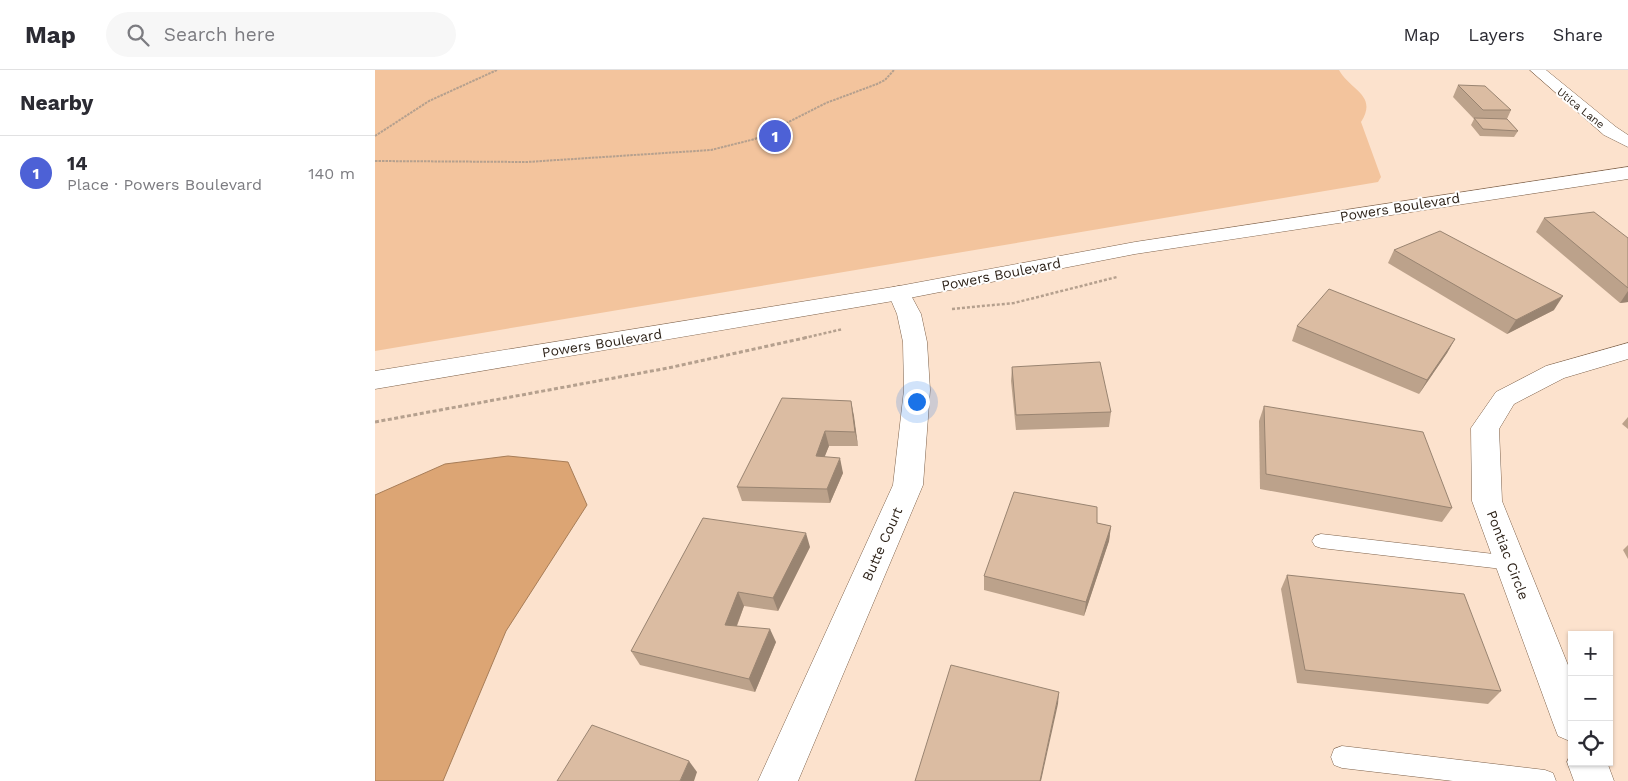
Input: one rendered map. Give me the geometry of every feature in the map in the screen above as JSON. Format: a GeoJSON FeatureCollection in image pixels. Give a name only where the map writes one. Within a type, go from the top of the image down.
{"type":"FeatureCollection","features":[{"type":"Feature","properties":{"kind":"main road","name":"Utica Lane"},"geometry":{"type":"LineString","coordinates":[[1537,70],[1610,131],[1628,142]]}},
{"type":"Feature","properties":{"kind":"main road","name":"Powers Boulevard"},"geometry":{"type":"LineString","coordinates":[[375,380],[904,304],[1145,247],[1628,173]]}},
{"type":"Feature","properties":{"kind":"main road","name":"Butte Court"},"geometry":{"type":"LineString","coordinates":[[778,781],[908,485],[917,390],[915,342],[904,304]]}},
{"type":"Feature","properties":{"kind":"main road","name":"Pontiac Circle"},"geometry":{"type":"LineString","coordinates":[[1571,721],[1487,501],[1485,428],[1505,398],[1555,372],[1628,351]]}},
{"type":"Feature","properties":{"kind":"main road"},"geometry":{"type":"LineString","coordinates":[[1588,766],[1594,781]]}},
{"type":"Feature","properties":{"kind":"lane"},"geometry":{"type":"LineString","coordinates":[[1321,541],[1511,563]]}},
{"type":"Feature","properties":{"kind":"lane"},"geometry":{"type":"LineString","coordinates":[[1342,757],[1545,781]]}},
{"type":"Feature","properties":{"kind":"path"},"geometry":{"type":"LineString","coordinates":[[375,136],[429,102],[497,70]]}},
{"type":"Feature","properties":{"kind":"path"},"geometry":{"type":"LineString","coordinates":[[375,161],[527,162],[684,152],[727,147],[755,139],[826,103],[877,84],[885,80],[894,70]]}},
{"type":"Feature","properties":{"kind":"path"},"geometry":{"type":"LineString","coordinates":[[904,304],[1014,303],[1123,276]]}},
{"type":"Feature","properties":{"kind":"path"},"geometry":{"type":"LineString","coordinates":[[375,422],[757,351],[848,328]]}},
{"type":"Feature","properties":{"kind":"shaded area"},"geometry":{"type":"Polygon","coordinates":[[[375,70],[1339,70],[1365,99],[1365,113],[1361,122],[1381,177],[1378,182],[375,351],[375,70]]]}},
{"type":"Feature","properties":{"kind":"shaded area"},"geometry":{"type":"Polygon","coordinates":[[[508,456],[568,462],[587,505],[506,631],[443,781],[375,781],[375,495],[445,464],[508,456]]]}},
{"type":"Feature","properties":{"kind":"building"},"geometry":{"type":"Polygon","coordinates":[[[1458,85],[1485,86],[1511,110],[1483,110],[1458,85]]]}},
{"type":"Feature","properties":{"kind":"building"},"geometry":{"type":"Polygon","coordinates":[[[1474,118],[1507,119],[1518,131],[1483,129],[1474,118]]]}},
{"type":"Feature","properties":{"kind":"building"},"geometry":{"type":"Polygon","coordinates":[[[1594,212],[1628,238],[1628,288],[1544,218],[1594,212]]]}},
{"type":"Feature","properties":{"kind":"building"},"geometry":{"type":"Polygon","coordinates":[[[1440,231],[1563,296],[1516,320],[1394,250],[1440,231]]]}},
{"type":"Feature","properties":{"kind":"building"},"geometry":{"type":"Polygon","coordinates":[[[1329,289],[1455,339],[1427,380],[1297,326],[1329,289]]]}},
{"type":"Feature","properties":{"kind":"building"},"geometry":{"type":"Polygon","coordinates":[[[1100,362],[1111,412],[1016,415],[1012,367],[1100,362]]]}},
{"type":"Feature","properties":{"kind":"building"},"geometry":{"type":"Polygon","coordinates":[[[782,398],[851,401],[855,432],[825,431],[816,456],[840,458],[827,489],[737,487],[782,398]]]}},
{"type":"Feature","properties":{"kind":"building"},"geometry":{"type":"Polygon","coordinates":[[[1264,406],[1423,432],[1452,508],[1266,474],[1264,406]]]}},
{"type":"Feature","properties":{"kind":"building"},"geometry":{"type":"Polygon","coordinates":[[[1014,492],[1097,507],[1097,523],[1111,526],[1086,602],[984,576],[1014,492]]]}},
{"type":"Feature","properties":{"kind":"building"},"geometry":{"type":"Polygon","coordinates":[[[703,518],[806,533],[773,598],[738,592],[725,625],[770,629],[749,679],[631,651],[703,518]]]}},
{"type":"Feature","properties":{"kind":"building"},"geometry":{"type":"Polygon","coordinates":[[[1287,575],[1464,594],[1501,691],[1305,670],[1287,575]]]}},
{"type":"Feature","properties":{"kind":"building"},"geometry":{"type":"Polygon","coordinates":[[[951,665],[1059,692],[1040,781],[915,781],[951,665]]]}},
{"type":"Feature","properties":{"kind":"building"},"geometry":{"type":"Polygon","coordinates":[[[592,725],[689,761],[680,781],[557,781],[592,725]]]}},
{"type":"Feature","properties":{"kind":"place","name":"14"},"geometry":{"type":"Point","coordinates":[775,136]}}]}
